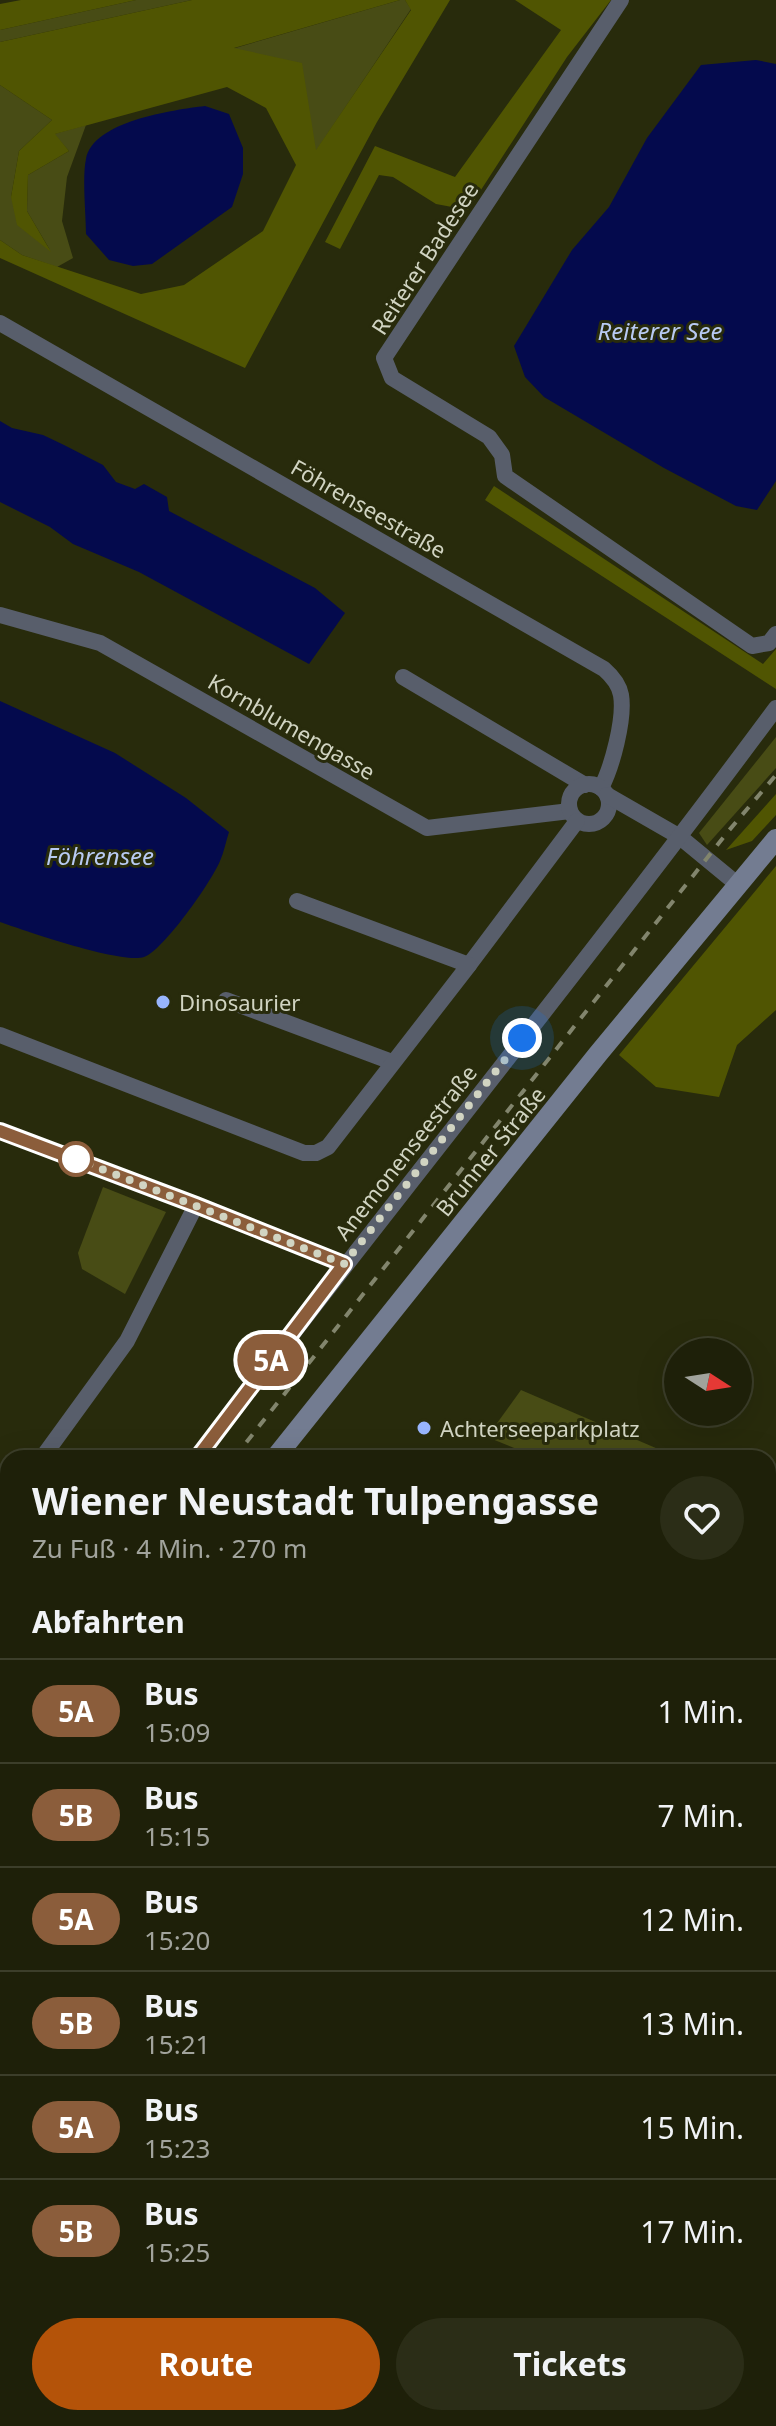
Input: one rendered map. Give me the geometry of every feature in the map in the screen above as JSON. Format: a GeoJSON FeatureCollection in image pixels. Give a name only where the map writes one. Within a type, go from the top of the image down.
{"type":"FeatureCollection","features":[{"type":"Feature","properties":{"kind":"main road","name":"Brunner Straße"},"geometry":{"type":"LineString","coordinates":[[281,1450],[776,839]]}},
{"type":"Feature","properties":{"kind":"street","name":"Reiterer Badesee"},"geometry":{"type":"LineString","coordinates":[[621,0],[384,358],[392,378],[489,437],[502,455],[505,476],[752,646],[769,643],[776,634]]}},
{"type":"Feature","properties":{"kind":"street","name":"Föhrenseestraße"},"geometry":{"type":"LineString","coordinates":[[0,323],[604,669],[621,692],[622,709],[609,773],[598,789]]}},
{"type":"Feature","properties":{"kind":"street","name":"Kornblumengasse"},"geometry":{"type":"LineString","coordinates":[[0,615],[100,643],[427,828],[574,816]]}},
{"type":"Feature","properties":{"kind":"street"},"geometry":{"type":"LineString","coordinates":[[403,677],[680,837],[737,884]]}},
{"type":"Feature","properties":{"kind":"street"},"geometry":{"type":"LineString","coordinates":[[680,837],[776,708]]}},
{"type":"Feature","properties":{"kind":"street"},"geometry":{"type":"LineString","coordinates":[[0,1035],[304,1153],[316,1153],[328,1147],[469,965],[574,816],[570,797],[579,787],[598,789]]}},
{"type":"Feature","properties":{"kind":"street"},"geometry":{"type":"LineString","coordinates":[[598,789],[608,812],[600,821]]}},
{"type":"Feature","properties":{"kind":"street"},"geometry":{"type":"LineString","coordinates":[[574,816],[589,825],[600,821],[645,818]]}},
{"type":"Feature","properties":{"kind":"street","name":"Anemonenseestraße"},"geometry":{"type":"LineString","coordinates":[[203,1450],[344,1264],[680,837]]}},
{"type":"Feature","properties":{"kind":"street"},"geometry":{"type":"LineString","coordinates":[[297,901],[469,965]]}},
{"type":"Feature","properties":{"kind":"street"},"geometry":{"type":"LineString","coordinates":[[226,1000],[392,1062]]}},
{"type":"Feature","properties":{"kind":"street"},"geometry":{"type":"LineString","coordinates":[[0,1131],[344,1264]]}},
{"type":"Feature","properties":{"kind":"street"},"geometry":{"type":"LineString","coordinates":[[48,1450],[127,1341],[196,1205]]}},
{"type":"Feature","properties":{"kind":"green space"},"geometry":{"type":"Polygon","coordinates":[[[136,0],[192,0],[0,42],[0,30],[136,0]]]}},
{"type":"Feature","properties":{"kind":"green space"},"geometry":{"type":"Polygon","coordinates":[[[405,0],[411,9],[316,151],[232,49],[405,0]]]}},
{"type":"Feature","properties":{"kind":"green space"},"geometry":{"type":"Polygon","coordinates":[[[0,85],[52,120],[19,151],[11,197],[50,250],[27,211],[28,175],[69,151],[54,134],[86,125],[67,177],[62,221],[73,258],[57,267],[22,255],[0,240],[0,85]]]}},
{"type":"Feature","properties":{"kind":"green space"},"geometry":{"type":"Polygon","coordinates":[[[776,737],[776,768],[707,845],[699,833],[776,737]]]}},
{"type":"Feature","properties":{"kind":"green space"},"geometry":{"type":"Polygon","coordinates":[[[103,1187],[166,1212],[125,1294],[82,1269],[78,1253],[103,1187]]]}},
{"type":"Feature","properties":{"kind":"green space"},"geometry":{"type":"Polygon","coordinates":[[[521,1390],[660,1450],[519,1450],[487,1437],[521,1390]]]}},
{"type":"Feature","properties":{"kind":"shaded area"},"geometry":{"type":"Polygon","coordinates":[[[21,0],[136,0],[0,30],[0,4],[21,0]]]}},
{"type":"Feature","properties":{"kind":"shaded area"},"geometry":{"type":"Polygon","coordinates":[[[192,0],[400,0],[234,48],[302,63],[316,150],[411,10],[405,0],[450,0],[377,122],[245,368],[0,258],[0,240],[22,255],[141,294],[184,285],[263,231],[296,165],[266,108],[227,87],[55,134],[69,151],[28,175],[27,211],[51,252],[17,225],[11,197],[19,151],[52,120],[0,85],[0,42],[192,0]]]}},
{"type":"Feature","properties":{"kind":"shaded area"},"geometry":{"type":"Polygon","coordinates":[[[515,0],[611,0],[567,57],[468,210],[436,204],[393,177],[379,175],[340,249],[325,242],[375,146],[455,177],[561,30],[515,0]]]}},
{"type":"Feature","properties":{"kind":"shaded area"},"geometry":{"type":"Polygon","coordinates":[[[494,486],[763,664],[776,649],[776,689],[485,500],[494,486]]]}},
{"type":"Feature","properties":{"kind":"shaded area"},"geometry":{"type":"Polygon","coordinates":[[[776,794],[776,815],[752,841],[726,850],[776,794]]]}},
{"type":"Feature","properties":{"kind":"shaded area"},"geometry":{"type":"Polygon","coordinates":[[[776,866],[776,1010],[737,1045],[719,1097],[656,1087],[619,1055],[776,866]]]}},
{"type":"Feature","properties":{"kind":"water","name":"Reiterer See"},"geometry":{"type":"Polygon","coordinates":[[[756,60],[776,64],[776,481],[757,510],[736,506],[664,468],[544,397],[525,377],[514,346],[572,250],[609,207],[647,138],[701,65],[756,60]]]}},
{"type":"Feature","properties":{"kind":"water"},"geometry":{"type":"Polygon","coordinates":[[[205,106],[229,114],[243,148],[243,174],[232,207],[152,264],[133,266],[109,260],[86,234],[85,167],[92,146],[103,135],[136,120],[205,106]]]}},
{"type":"Feature","properties":{"kind":"water"},"geometry":{"type":"Polygon","coordinates":[[[0,421],[12,428],[43,435],[103,465],[116,482],[135,489],[144,484],[167,497],[169,511],[315,588],[345,613],[309,664],[139,572],[73,544],[50,527],[0,502],[0,421]]]}},
{"type":"Feature","properties":{"kind":"water","name":"Föhrensee"},"geometry":{"type":"Polygon","coordinates":[[[0,701],[115,753],[186,798],[229,832],[220,861],[197,899],[163,942],[144,957],[115,956],[0,922],[0,701]]]}},
{"type":"Feature","properties":{"kind":"railway"},"geometry":{"type":"LineString","coordinates":[[240,1450],[726,834],[776,775]]}},
{"type":"Feature","properties":{"kind":"bus line","name":"5A"},"geometry":{"type":"LineString","coordinates":[[0,1131],[344,1264],[203,1450]]}},
{"type":"Feature","properties":{"kind":"place","name":"Dinosaurier"},"geometry":{"type":"Point","coordinates":[163,1002]}},
{"type":"Feature","properties":{"kind":"place","name":"Achterseeparkplatz"},"geometry":{"type":"Point","coordinates":[424,1428]}},
{"type":"Feature","properties":{"kind":"route"},"geometry":{"type":"LineString","coordinates":[[76,1159],[344,1264],[522,1038]]}}]}
